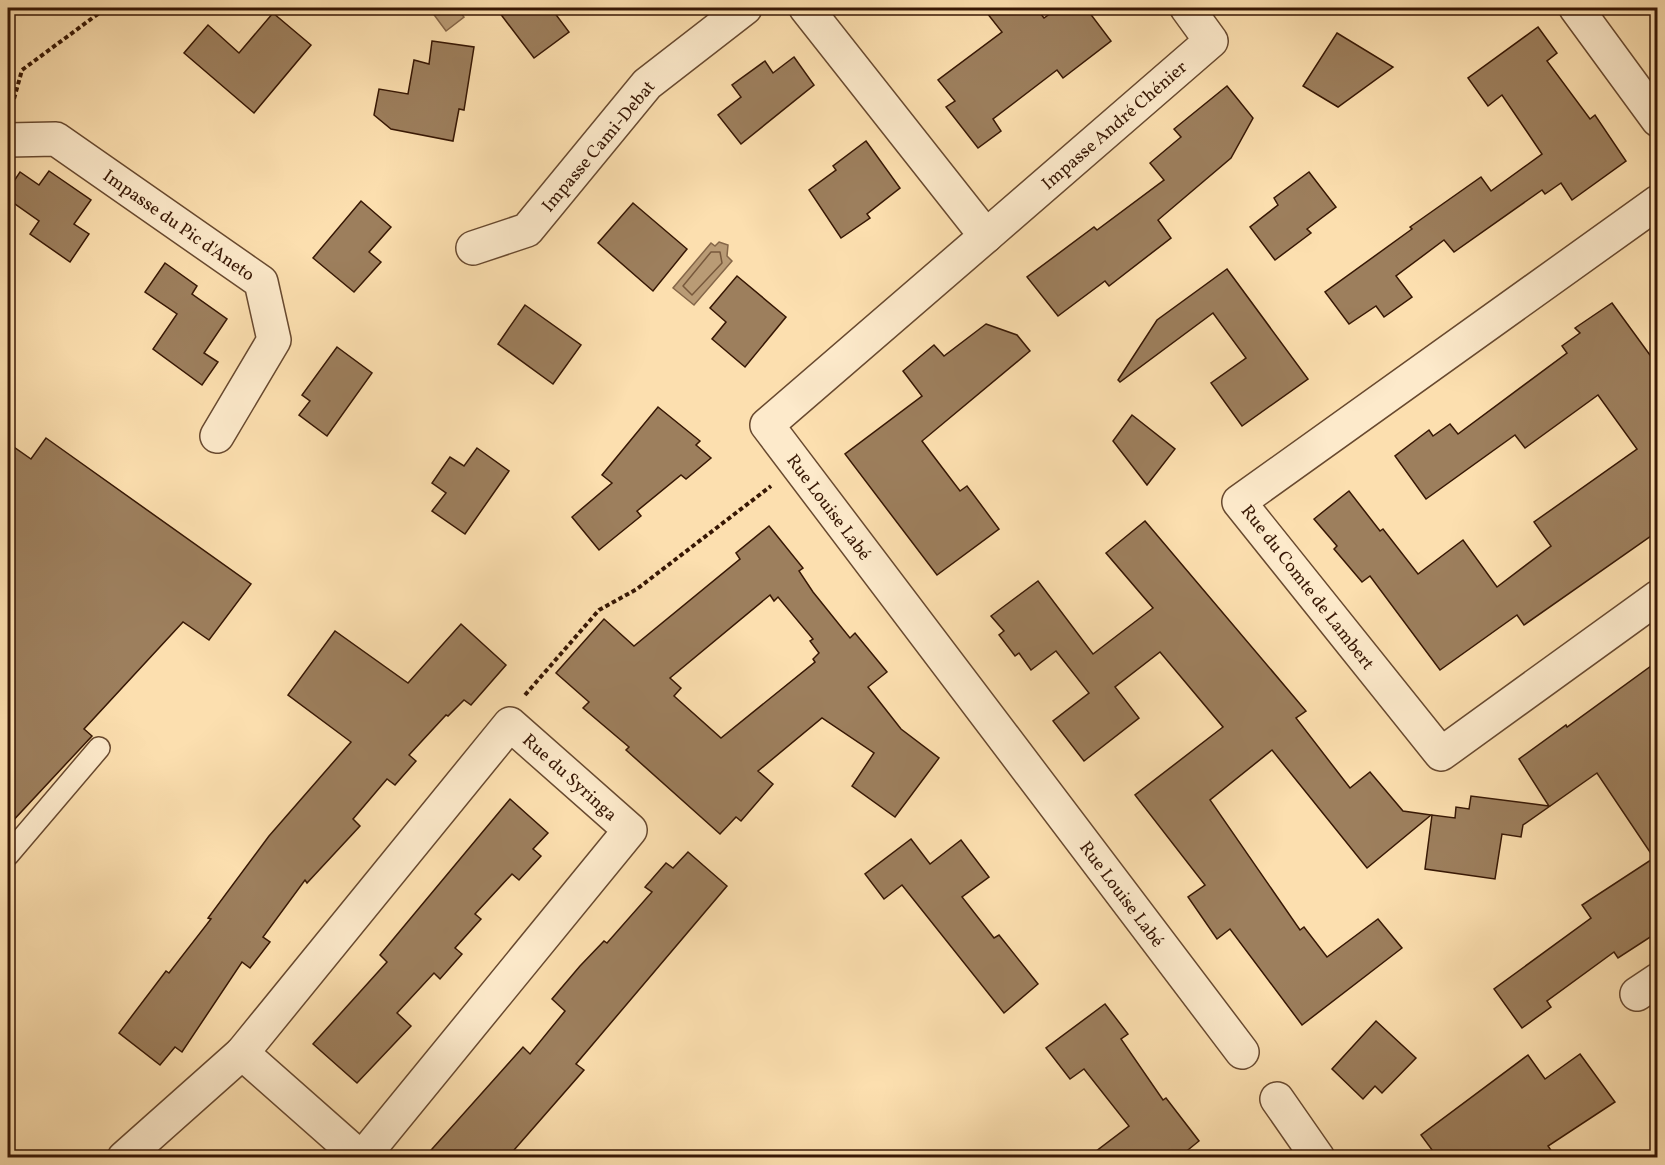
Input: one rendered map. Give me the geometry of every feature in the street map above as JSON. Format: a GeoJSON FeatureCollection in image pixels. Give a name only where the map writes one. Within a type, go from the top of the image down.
{"type":"FeatureCollection","features":[{"type":"Feature","properties":{"kind":"street","name":"Impasse Cami-Debat"},"geometry":{"type":"LineString","coordinates":[[473,248],[527,230],[647,84],[745,8]]}},
{"type":"Feature","properties":{"kind":"street"},"geometry":{"type":"LineString","coordinates":[[806,8],[986,236]]}},
{"type":"Feature","properties":{"kind":"street","name":"Impasse André Chénier"},"geometry":{"type":"LineString","coordinates":[[986,236],[1211,41],[1187,8]]}},
{"type":"Feature","properties":{"kind":"street"},"geometry":{"type":"LineString","coordinates":[[1576,8],[1658,120]]}},
{"type":"Feature","properties":{"kind":"street","name":"Impasse du Pic d'Aneto"},"geometry":{"type":"LineString","coordinates":[[9,127],[56,139],[261,282],[274,340],[217,436]]}},
{"type":"Feature","properties":{"kind":"street","name":"Rue du Comte de Lambert"},"geometry":{"type":"LineString","coordinates":[[1658,202],[1239,502],[1441,754],[1658,597]]}},
{"type":"Feature","properties":{"kind":"street","name":"Rue Louise Labé"},"geometry":{"type":"LineString","coordinates":[[986,236],[766,425],[1242,1052]]}},
{"type":"Feature","properties":{"kind":"street","name":"Rue du Syringa"},"geometry":{"type":"LineString","coordinates":[[124,1158],[242,1053],[510,724],[630,830],[361,1158],[242,1053]]}},
{"type":"Feature","properties":{"kind":"street"},"geometry":{"type":"LineString","coordinates":[[1277,1099],[1318,1158]]}},
{"type":"Feature","properties":{"kind":"lane"},"geometry":{"type":"LineString","coordinates":[[8,855],[99,748]]}},
{"type":"Feature","properties":{"kind":"path"},"geometry":{"type":"LineString","coordinates":[[9,127],[21,70],[106,8]]}},
{"type":"Feature","properties":{"kind":"path"},"geometry":{"type":"LineString","coordinates":[[510,724],[515,706],[599,610],[637,589],[797,465]]}},
{"type":"Feature","properties":{"kind":"water"},"geometry":{"type":"Polygon","coordinates":[[[429,8],[457,8],[464,17],[446,31],[429,8]]]}},
{"type":"Feature","properties":{"kind":"water"},"geometry":{"type":"Polygon","coordinates":[[[719,242],[728,245],[727,256],[732,261],[694,305],[673,288],[711,243],[715,246],[719,242]]]}},
{"type":"Feature","properties":{"kind":"building"},"geometry":{"type":"Polygon","coordinates":[[[496,8],[551,8],[569,32],[534,58],[496,8]]]}},
{"type":"Feature","properties":{"kind":"building"},"geometry":{"type":"Polygon","coordinates":[[[983,8],[1036,8],[1044,18],[1058,8],[1086,8],[1111,41],[1063,78],[1057,70],[993,119],[1001,131],[978,148],[946,107],[955,101],[938,80],[1002,32],[983,8]]]}},
{"type":"Feature","properties":{"kind":"building"},"geometry":{"type":"Polygon","coordinates":[[[273,13],[311,45],[254,113],[184,53],[208,25],[239,53],[273,13]]]}},
{"type":"Feature","properties":{"kind":"building"},"geometry":{"type":"Polygon","coordinates":[[[1538,27],[1557,53],[1547,61],[1590,119],[1595,115],[1626,161],[1572,200],[1561,183],[1545,194],[1542,190],[1454,252],[1444,240],[1396,276],[1412,297],[1384,317],[1376,306],[1349,324],[1325,292],[1412,229],[1410,227],[1481,177],[1491,191],[1542,154],[1502,95],[1488,106],[1468,78],[1538,27]]]}},
{"type":"Feature","properties":{"kind":"building"},"geometry":{"type":"Polygon","coordinates":[[[1337,33],[1393,67],[1338,107],[1303,86],[1337,33]]]}},
{"type":"Feature","properties":{"kind":"building"},"geometry":{"type":"Polygon","coordinates":[[[432,41],[474,47],[464,110],[459,109],[453,141],[391,129],[374,115],[379,89],[408,94],[414,60],[429,64],[432,41]]]}},
{"type":"Feature","properties":{"kind":"building"},"geometry":{"type":"Polygon","coordinates":[[[794,57],[814,85],[741,144],[718,115],[741,97],[732,85],[765,61],[773,73],[794,57]]]}},
{"type":"Feature","properties":{"kind":"building"},"geometry":{"type":"Polygon","coordinates":[[[1227,86],[1253,118],[1231,158],[1158,220],[1171,238],[1109,286],[1105,281],[1058,316],[1027,277],[1094,227],[1097,230],[1164,180],[1150,163],[1181,137],[1174,129],[1227,86]]]}},
{"type":"Feature","properties":{"kind":"building"},"geometry":{"type":"Polygon","coordinates":[[[866,141],[900,188],[867,214],[870,218],[841,238],[809,190],[836,170],[833,166],[866,141]]]}},
{"type":"Feature","properties":{"kind":"building"},"geometry":{"type":"Polygon","coordinates":[[[49,171],[91,200],[74,224],[89,234],[70,262],[30,234],[39,221],[8,199],[8,190],[20,172],[39,185],[49,171]]]}},
{"type":"Feature","properties":{"kind":"building"},"geometry":{"type":"Polygon","coordinates":[[[1309,172],[1336,207],[1307,229],[1311,233],[1275,260],[1250,227],[1278,205],[1274,198],[1309,172]]]}},
{"type":"Feature","properties":{"kind":"building"},"geometry":{"type":"Polygon","coordinates":[[[361,201],[391,227],[369,252],[381,262],[354,292],[313,258],[361,201]]]}},
{"type":"Feature","properties":{"kind":"building"},"geometry":{"type":"Polygon","coordinates":[[[633,203],[687,249],[653,291],[598,243],[633,203]]]}},
{"type":"Feature","properties":{"kind":"building"},"geometry":{"type":"Polygon","coordinates":[[[165,263],[197,286],[192,294],[227,319],[204,353],[218,362],[202,385],[153,349],[177,314],[145,292],[165,263]]]}},
{"type":"Feature","properties":{"kind":"building"},"geometry":{"type":"Polygon","coordinates":[[[1227,269],[1308,379],[1242,426],[1211,383],[1246,358],[1213,313],[1120,382],[1118,380],[1157,320],[1227,269]]]}},
{"type":"Feature","properties":{"kind":"building"},"geometry":{"type":"Polygon","coordinates":[[[737,276],[786,317],[745,367],[712,339],[726,322],[710,308],[737,276]]]}},
{"type":"Feature","properties":{"kind":"building"},"geometry":{"type":"Polygon","coordinates":[[[1612,303],[1658,366],[1658,531],[1524,625],[1517,615],[1440,670],[1370,576],[1362,582],[1334,549],[1337,546],[1314,519],[1349,491],[1380,531],[1383,529],[1418,574],[1463,540],[1497,587],[1551,546],[1534,522],[1637,449],[1598,395],[1525,448],[1515,435],[1426,499],[1395,456],[1429,430],[1433,436],[1450,424],[1458,434],[1567,353],[1562,346],[1580,333],[1575,328],[1612,303]]]}},
{"type":"Feature","properties":{"kind":"building"},"geometry":{"type":"Polygon","coordinates":[[[525,305],[581,345],[553,384],[498,344],[525,305]]]}},
{"type":"Feature","properties":{"kind":"building"},"geometry":{"type":"Polygon","coordinates":[[[986,324],[1017,335],[1030,351],[922,441],[960,491],[967,486],[999,529],[937,575],[845,454],[922,396],[903,371],[934,345],[944,356],[986,324]]]}},
{"type":"Feature","properties":{"kind":"building"},"geometry":{"type":"Polygon","coordinates":[[[337,347],[372,373],[327,436],[299,415],[310,401],[302,395],[337,347]]]}},
{"type":"Feature","properties":{"kind":"building"},"geometry":{"type":"Polygon","coordinates":[[[658,407],[700,441],[696,445],[711,458],[686,479],[681,475],[637,511],[641,516],[599,550],[572,517],[612,483],[602,475],[658,407]]]}},
{"type":"Feature","properties":{"kind":"building"},"geometry":{"type":"Polygon","coordinates":[[[1132,415],[1175,449],[1147,485],[1113,441],[1132,415]]]}},
{"type":"Feature","properties":{"kind":"building"},"geometry":{"type":"Polygon","coordinates":[[[46,438],[251,584],[209,640],[183,622],[84,729],[92,736],[8,826],[8,443],[31,459],[46,438]]]}},
{"type":"Feature","properties":{"kind":"building"},"geometry":{"type":"Polygon","coordinates":[[[477,448],[509,471],[465,534],[432,511],[446,493],[432,483],[450,457],[464,466],[477,448]]]}},
{"type":"Feature","properties":{"kind":"building"},"geometry":{"type":"Polygon","coordinates":[[[1145,521],[1306,711],[1296,718],[1350,788],[1370,772],[1403,811],[1431,815],[1367,868],[1272,750],[1210,800],[1300,930],[1304,927],[1327,957],[1378,919],[1402,948],[1302,1025],[1230,929],[1217,939],[1188,897],[1205,885],[1135,795],[1223,727],[1160,652],[1115,687],[1139,718],[1084,761],[1053,721],[1089,693],[1056,651],[1031,670],[1019,653],[1015,656],[999,635],[1004,631],[991,616],[1038,581],[1093,654],[1153,608],[1106,553],[1145,521]]]}},
{"type":"Feature","properties":{"kind":"building"},"geometry":{"type":"Polygon","coordinates":[[[769,526],[803,568],[799,571],[813,592],[850,638],[855,633],[887,672],[868,687],[901,729],[939,758],[895,817],[852,786],[874,753],[822,718],[758,771],[773,784],[741,821],[736,817],[720,834],[626,750],[629,747],[583,708],[589,702],[556,673],[604,619],[634,646],[740,559],[736,553],[769,526]],[[770,595],[670,678],[681,688],[674,696],[721,738],[815,662],[813,659],[819,653],[810,641],[813,639],[778,597],[774,601],[770,595]]]}},
{"type":"Feature","properties":{"kind":"building"},"geometry":{"type":"Polygon","coordinates":[[[461,624],[506,665],[471,705],[464,700],[448,716],[446,715],[409,755],[416,761],[395,785],[387,779],[353,819],[360,826],[307,883],[305,880],[263,937],[270,942],[250,968],[242,962],[182,1052],[175,1047],[160,1065],[119,1033],[166,971],[169,973],[211,919],[208,918],[269,836],[351,742],[288,695],[335,631],[408,683],[461,624]]]}},
{"type":"Feature","properties":{"kind":"building"},"geometry":{"type":"Polygon","coordinates":[[[1658,661],[1658,932],[1618,958],[1614,952],[1547,1001],[1551,1007],[1522,1028],[1494,989],[1591,918],[1582,905],[1654,858],[1597,773],[1523,825],[1521,837],[1502,834],[1495,879],[1425,869],[1432,815],[1455,818],[1456,807],[1469,809],[1471,796],[1549,806],[1519,759],[1658,661]]]}},
{"type":"Feature","properties":{"kind":"building"},"geometry":{"type":"Polygon","coordinates":[[[510,799],[548,833],[533,849],[541,856],[519,880],[512,874],[475,914],[481,919],[455,948],[462,954],[440,979],[434,973],[397,1013],[411,1026],[357,1083],[313,1044],[387,962],[380,955],[510,799]]]}},
{"type":"Feature","properties":{"kind":"building"},"geometry":{"type":"Polygon","coordinates":[[[911,839],[930,864],[961,840],[989,877],[962,897],[994,938],[999,935],[1038,984],[1004,1013],[902,885],[884,899],[865,874],[911,839]]]}},
{"type":"Feature","properties":{"kind":"building"},"geometry":{"type":"Polygon","coordinates":[[[688,852],[727,886],[576,1064],[584,1070],[507,1158],[424,1158],[523,1047],[530,1054],[565,1011],[552,999],[580,966],[604,941],[607,943],[652,892],[645,887],[666,863],[673,868],[688,852]]]}},
{"type":"Feature","properties":{"kind":"building"},"geometry":{"type":"Polygon","coordinates":[[[1105,1004],[1128,1034],[1121,1039],[1163,1100],[1166,1098],[1199,1141],[1178,1158],[1087,1158],[1129,1126],[1084,1069],[1070,1079],[1046,1048],[1105,1004]]]}},
{"type":"Feature","properties":{"kind":"building"},"geometry":{"type":"Polygon","coordinates":[[[1376,1021],[1416,1058],[1382,1093],[1375,1086],[1363,1099],[1332,1069],[1376,1021]]]}},
{"type":"Feature","properties":{"kind":"building"},"geometry":{"type":"Polygon","coordinates":[[[1580,1054],[1615,1102],[1548,1146],[1556,1158],[1438,1158],[1421,1135],[1528,1055],[1545,1079],[1580,1054]]]}}]}
